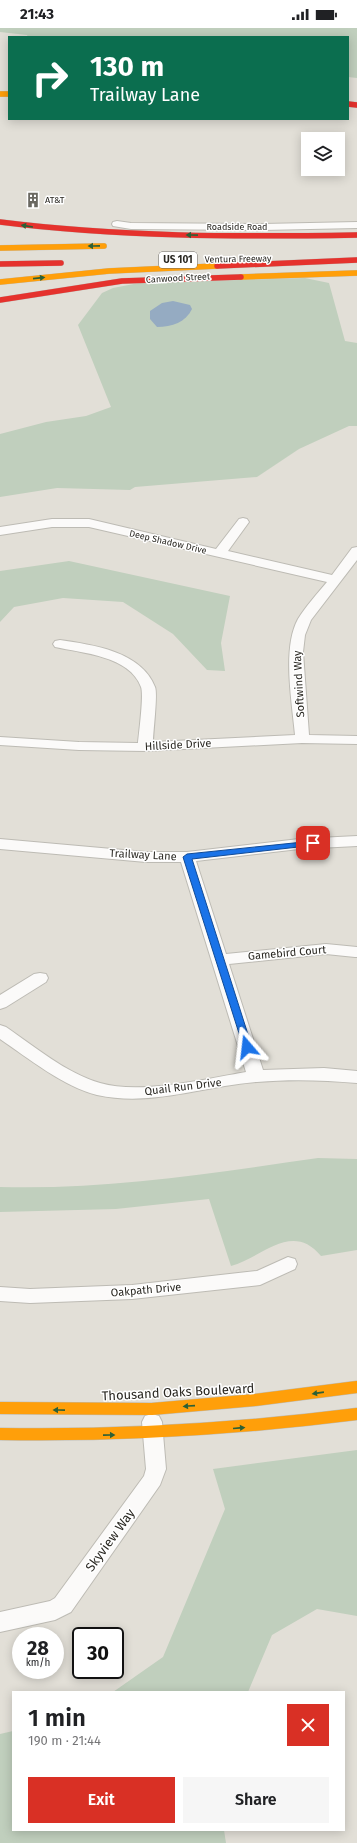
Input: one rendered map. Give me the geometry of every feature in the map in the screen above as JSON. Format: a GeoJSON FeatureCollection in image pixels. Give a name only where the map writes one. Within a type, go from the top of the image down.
{"type":"FeatureCollection","features":[{"type":"Feature","properties":{"kind":"main road"},"geometry":{"type":"LineString","coordinates":[[0,222],[70,231],[118,234],[308,236],[357,235]]}},
{"type":"Feature","properties":{"kind":"main road","name":"Ventura Freeway"},"geometry":{"type":"LineString","coordinates":[[182,244],[357,241]]}},
{"type":"Feature","properties":{"kind":"main road"},"geometry":{"type":"LineString","coordinates":[[0,248],[111,246]]}},
{"type":"Feature","properties":{"kind":"main road","name":"Ventura Freeway"},"geometry":{"type":"LineString","coordinates":[[111,262],[357,256]]}},
{"type":"Feature","properties":{"kind":"main road"},"geometry":{"type":"LineString","coordinates":[[0,282],[109,271],[357,260]]}},
{"type":"Feature","properties":{"kind":"main road"},"geometry":{"type":"LineString","coordinates":[[0,264],[71,262]]}},
{"type":"Feature","properties":{"kind":"main road","name":"Canwood Street"},"geometry":{"type":"LineString","coordinates":[[0,300],[122,281],[357,273]]}},
{"type":"Feature","properties":{"kind":"main road","name":"Thousand Oaks Boulevard"},"geometry":{"type":"LineString","coordinates":[[0,1408],[61,1410],[150,1409],[287,1397],[357,1387]]}},
{"type":"Feature","properties":{"kind":"main road"},"geometry":{"type":"LineString","coordinates":[[0,1434],[49,1436],[154,1434],[277,1424],[357,1414]]}},
{"type":"Feature","properties":{"kind":"street","name":"Roadside Road"},"geometry":{"type":"LineString","coordinates":[[117,224],[131,226],[263,228],[357,225]]}},
{"type":"Feature","properties":{"kind":"street"},"geometry":{"type":"LineString","coordinates":[[219,554],[243,522]]}},
{"type":"Feature","properties":{"kind":"street","name":"Deep Shadow Drive"},"geometry":{"type":"LineString","coordinates":[[0,531],[52,523],[89,523],[335,580]]}},
{"type":"Feature","properties":{"kind":"street","name":"Softwind Way"},"geometry":{"type":"LineString","coordinates":[[302,739],[296,652],[298,635],[306,619],[357,551]]}},
{"type":"Feature","properties":{"kind":"street"},"geometry":{"type":"LineString","coordinates":[[60,644],[97,650],[129,664],[141,675],[149,688],[145,747]]}},
{"type":"Feature","properties":{"kind":"street","name":"Hillside Drive"},"geometry":{"type":"LineString","coordinates":[[0,741],[79,746],[145,747],[302,739],[357,740]]}},
{"type":"Feature","properties":{"kind":"street","name":"Trailway Lane"},"geometry":{"type":"LineString","coordinates":[[0,844],[146,857],[187,857],[299,844],[357,841]]}},
{"type":"Feature","properties":{"kind":"street"},"geometry":{"type":"LineString","coordinates":[[187,857],[256,1076]]}},
{"type":"Feature","properties":{"kind":"street","name":"Gamebird Court"},"geometry":{"type":"LineString","coordinates":[[220,960],[326,949],[355,952]]}},
{"type":"Feature","properties":{"kind":"street"},"geometry":{"type":"LineString","coordinates":[[0,1003],[40,978]]}},
{"type":"Feature","properties":{"kind":"street","name":"Quail Run Drive"},"geometry":{"type":"LineString","coordinates":[[0,1032],[60,1072],[98,1089],[132,1093],[161,1092],[256,1076],[324,1074],[357,1077]]}},
{"type":"Feature","properties":{"kind":"street","name":"Oakpath Drive"},"geometry":{"type":"LineString","coordinates":[[0,1294],[30,1296],[132,1292],[260,1278],[288,1264]]}},
{"type":"Feature","properties":{"kind":"street","name":"Skyview Way"},"geometry":{"type":"LineString","coordinates":[[0,1622],[55,1610],[63,1605],[153,1479],[156,1469],[154,1434],[150,1409]]}},
{"type":"Feature","properties":{"kind":"green space"},"geometry":{"type":"Polygon","coordinates":[[[0,28],[357,28],[357,78],[349,77],[349,36],[28,36],[0,32],[0,28]]]}},
{"type":"Feature","properties":{"kind":"green space"},"geometry":{"type":"Polygon","coordinates":[[[305,278],[329,283],[345,341],[357,343],[357,426],[349,426],[299,449],[257,477],[135,487],[130,490],[57,488],[0,497],[0,434],[46,422],[86,416],[111,407],[78,325],[102,293],[113,288],[139,283],[305,278]]]}},
{"type":"Feature","properties":{"kind":"green space"},"geometry":{"type":"Polygon","coordinates":[[[69,561],[230,596],[221,643],[225,671],[207,670],[173,634],[123,602],[63,598],[14,607],[0,622],[0,571],[69,561]]]}},
{"type":"Feature","properties":{"kind":"green space"},"geometry":{"type":"Polygon","coordinates":[[[318,1158],[357,1159],[357,1250],[321,1256],[310,1246],[299,1242],[288,1241],[277,1244],[243,1262],[231,1266],[209,1199],[116,1209],[0,1212],[0,1187],[80,1186],[120,1183],[199,1175],[318,1158]]]}},
{"type":"Feature","properties":{"kind":"green space"},"geometry":{"type":"Polygon","coordinates":[[[357,1450],[357,1616],[317,1609],[272,1635],[248,1691],[114,1691],[163,1657],[225,1509],[213,1469],[357,1450]]]}},
{"type":"Feature","properties":{"kind":"green space"},"geometry":{"type":"Polygon","coordinates":[[[12,1731],[12,1831],[224,1831],[226,1843],[0,1843],[0,1734],[12,1731]]]}},
{"type":"Feature","properties":{"kind":"water"},"geometry":{"type":"Polygon","coordinates":[[[173,301],[190,305],[192,309],[186,317],[178,323],[157,327],[150,319],[150,311],[162,303],[173,301]]]}},
{"type":"Feature","properties":{"kind":"traffic: slow"},"geometry":{"type":"LineString","coordinates":[[0,94],[8,94]]}},
{"type":"Feature","properties":{"kind":"traffic: slow"},"geometry":{"type":"LineString","coordinates":[[0,248],[104,246]]}},
{"type":"Feature","properties":{"kind":"traffic: slow"},"geometry":{"type":"LineString","coordinates":[[0,282],[109,271],[217,266]]}},
{"type":"Feature","properties":{"kind":"traffic: slow"},"geometry":{"type":"LineString","coordinates":[[241,277],[357,273]]}},
{"type":"Feature","properties":{"kind":"traffic: slow"},"geometry":{"type":"LineString","coordinates":[[0,1408],[152,1409],[255,1400],[357,1387]]}},
{"type":"Feature","properties":{"kind":"traffic: slow"},"geometry":{"type":"LineString","coordinates":[[0,1434],[45,1435],[179,1431],[312,1420],[357,1414]]}},
{"type":"Feature","properties":{"kind":"traffic: jam"},"geometry":{"type":"LineString","coordinates":[[349,104],[357,105]]}},
{"type":"Feature","properties":{"kind":"traffic: jam"},"geometry":{"type":"LineString","coordinates":[[0,222],[44,228],[178,236],[357,235]]}},
{"type":"Feature","properties":{"kind":"traffic: jam"},"geometry":{"type":"LineString","coordinates":[[217,266],[357,260]]}},
{"type":"Feature","properties":{"kind":"traffic: jam"},"geometry":{"type":"LineString","coordinates":[[0,264],[61,263]]}},
{"type":"Feature","properties":{"kind":"traffic: jam"},"geometry":{"type":"LineString","coordinates":[[0,300],[122,281],[241,277]]}},
{"type":"Feature","properties":{"kind":"place","name":"AT&T"},"geometry":{"type":"Point","coordinates":[33,200]}},
{"type":"Feature","properties":{"kind":"route"},"geometry":{"type":"LineString","coordinates":[[247,1047],[187,857],[313,843]]}}]}
